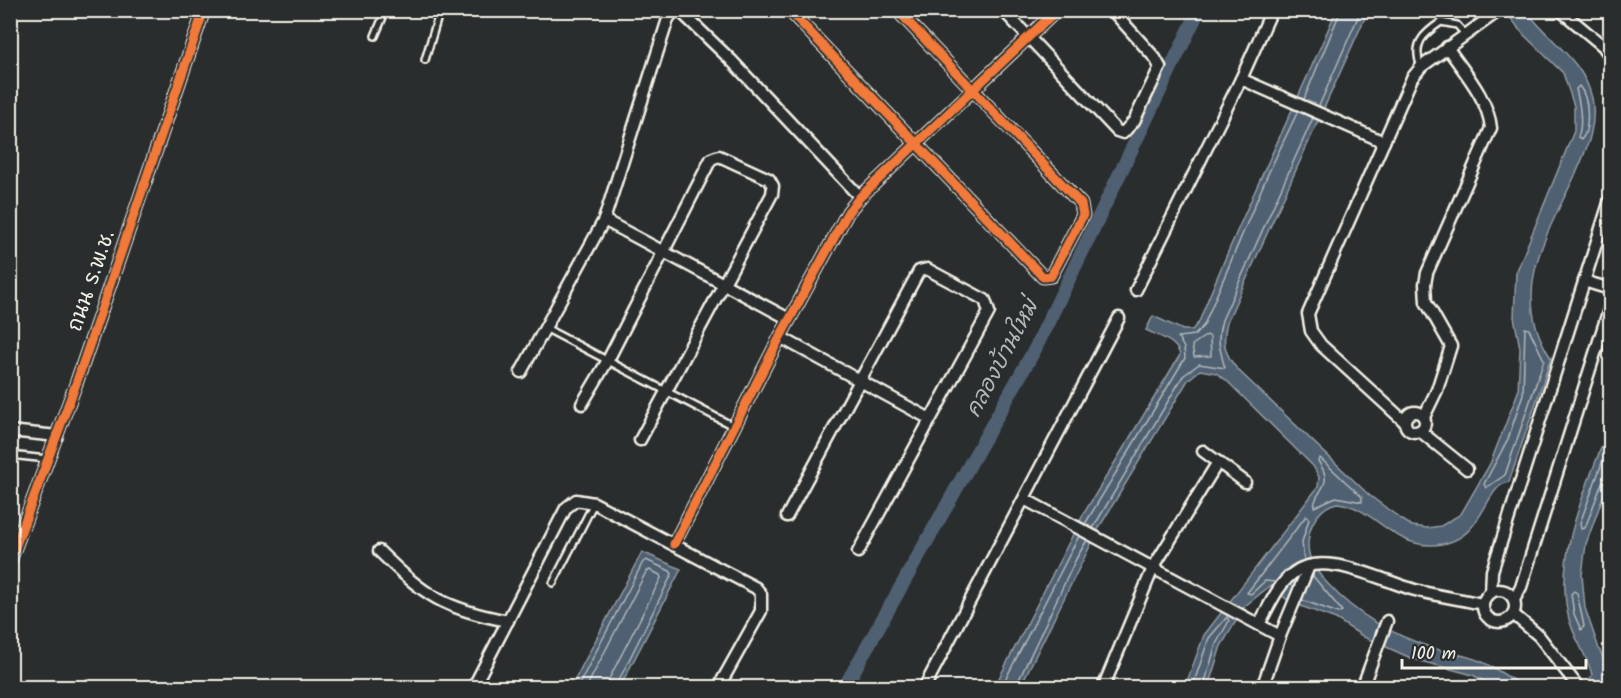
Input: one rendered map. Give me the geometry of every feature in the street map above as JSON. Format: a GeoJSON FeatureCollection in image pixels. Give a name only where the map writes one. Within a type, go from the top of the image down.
{"type":"FeatureCollection","features":[{"type":"Feature","properties":{"kind":"street","name":"ถนน ร.พ.ช."},"geometry":{"type":"LineString","coordinates":[[10,561],[49,459],[204,10]]}},
{"type":"Feature","properties":{"kind":"street"},"geometry":{"type":"LineString","coordinates":[[521,372],[604,220],[668,19],[673,12],[679,10],[731,60],[860,197]]}},
{"type":"Feature","properties":{"kind":"street"},"geometry":{"type":"LineString","coordinates":[[789,10],[1043,278],[1051,276],[1083,215],[1081,204],[971,91],[897,10]]}},
{"type":"Feature","properties":{"kind":"street"},"geometry":{"type":"LineString","coordinates":[[1004,10],[1116,131],[1126,132],[1134,121],[1160,67],[1155,58],[1112,10]]}},
{"type":"Feature","properties":{"kind":"street"},"geometry":{"type":"LineString","coordinates":[[674,544],[733,426],[836,232],[860,197],[1058,10]]}},
{"type":"Feature","properties":{"kind":"street"},"geometry":{"type":"LineString","coordinates":[[1136,290],[1241,79],[1272,10]]}},
{"type":"Feature","properties":{"kind":"street"},"geometry":{"type":"LineString","coordinates":[[1467,469],[1420,431],[1411,432],[1404,421],[1321,345],[1311,331],[1308,321],[1310,305],[1412,78],[1421,67],[1500,10]]}},
{"type":"Feature","properties":{"kind":"street"},"geometry":{"type":"LineString","coordinates":[[1560,10],[1603,46],[1611,56]]}},
{"type":"Feature","properties":{"kind":"street"},"geometry":{"type":"LineString","coordinates":[[1420,431],[1437,390],[1450,346],[1426,302],[1427,273],[1491,128],[1490,115],[1484,102],[1447,47]]}},
{"type":"Feature","properties":{"kind":"street"},"geometry":{"type":"LineString","coordinates":[[1241,79],[1384,142]]}},
{"type":"Feature","properties":{"kind":"street"},"geometry":{"type":"LineString","coordinates":[[582,404],[608,360],[713,157],[719,156],[770,179],[773,186],[772,194],[640,440]]}},
{"type":"Feature","properties":{"kind":"street"},"geometry":{"type":"LineString","coordinates":[[1610,306],[1521,587],[1514,600],[1513,614],[1506,621],[1496,622],[1487,618],[1483,604],[1491,592],[1492,571],[1611,200]]}},
{"type":"Feature","properties":{"kind":"street"},"geometry":{"type":"LineString","coordinates":[[604,220],[789,320]]}},
{"type":"Feature","properties":{"kind":"street"},"geometry":{"type":"LineString","coordinates":[[787,516],[922,268],[927,268],[985,300],[990,307],[989,312],[858,552]]}},
{"type":"Feature","properties":{"kind":"street"},"geometry":{"type":"LineString","coordinates":[[1584,280],[1611,289]]}},
{"type":"Feature","properties":{"kind":"street"},"geometry":{"type":"LineString","coordinates":[[924,687],[1026,500],[1119,318]]}},
{"type":"Feature","properties":{"kind":"street"},"geometry":{"type":"LineString","coordinates":[[780,337],[930,419]]}},
{"type":"Feature","properties":{"kind":"street"},"geometry":{"type":"LineString","coordinates":[[1404,421],[1412,412],[1424,417]]}},
{"type":"Feature","properties":{"kind":"street"},"geometry":{"type":"LineString","coordinates":[[10,432],[57,436]]}},
{"type":"Feature","properties":{"kind":"street"},"geometry":{"type":"LineString","coordinates":[[1203,452],[1245,482]]}},
{"type":"Feature","properties":{"kind":"street"},"geometry":{"type":"LineString","coordinates":[[1103,687],[1153,568],[1218,462]]}},
{"type":"Feature","properties":{"kind":"street"},"geometry":{"type":"LineString","coordinates":[[473,687],[566,508],[576,500],[594,503],[756,588],[760,594],[760,611],[718,687]]}},
{"type":"Feature","properties":{"kind":"street"},"geometry":{"type":"LineString","coordinates":[[1026,500],[1280,636]]}},
{"type":"Feature","properties":{"kind":"street"},"geometry":{"type":"LineString","coordinates":[[379,551],[412,584],[441,603],[462,611],[508,621]]}},
{"type":"Feature","properties":{"kind":"street"},"geometry":{"type":"LineString","coordinates":[[1259,624],[1293,572],[1327,563],[1416,591],[1483,604]]}},
{"type":"Feature","properties":{"kind":"street"},"geometry":{"type":"LineString","coordinates":[[1262,687],[1288,615],[1309,566]]}},
{"type":"Feature","properties":{"kind":"street"},"geometry":{"type":"LineString","coordinates":[[1491,592],[1504,591],[1514,600]]}},
{"type":"Feature","properties":{"kind":"street"},"geometry":{"type":"LineString","coordinates":[[1513,614],[1539,636],[1577,686]]}},
{"type":"Feature","properties":{"kind":"street"},"geometry":{"type":"LineString","coordinates":[[1362,687],[1387,621]]}},
{"type":"Feature","properties":{"kind":"lane"},"geometry":{"type":"LineString","coordinates":[[375,36],[386,10]]}},
{"type":"Feature","properties":{"kind":"lane"},"geometry":{"type":"LineString","coordinates":[[425,60],[440,10]]}},
{"type":"Feature","properties":{"kind":"lane"},"geometry":{"type":"LineString","coordinates":[[1421,67],[1417,46],[1423,34],[1442,22],[1457,25],[1465,34]]}},
{"type":"Feature","properties":{"kind":"lane"},"geometry":{"type":"LineString","coordinates":[[545,328],[733,426]]}},
{"type":"Feature","properties":{"kind":"lane"},"geometry":{"type":"LineString","coordinates":[[10,455],[49,459]]}},
{"type":"Feature","properties":{"kind":"lane"},"geometry":{"type":"LineString","coordinates":[[553,584],[594,503]]}},
{"type":"Feature","properties":{"kind":"water"},"geometry":{"type":"Polygon","coordinates":[[[1336,11],[1368,11],[1227,322],[1225,348],[1238,370],[1369,495],[1412,526],[1427,528],[1441,526],[1461,514],[1490,464],[1518,392],[1520,348],[1514,317],[1516,273],[1574,131],[1574,106],[1563,73],[1524,35],[1505,11],[1527,11],[1573,61],[1581,72],[1592,98],[1593,116],[1588,143],[1537,262],[1533,285],[1533,309],[1538,333],[1551,358],[1509,482],[1500,486],[1493,493],[1473,526],[1450,542],[1432,545],[1418,544],[1393,533],[1361,511],[1337,503],[1327,507],[1318,515],[1310,530],[1308,543],[1312,562],[1319,573],[1339,595],[1364,615],[1391,631],[1421,644],[1480,661],[1523,687],[1494,687],[1473,675],[1413,659],[1364,637],[1336,619],[1290,602],[1270,586],[1245,606],[1221,646],[1208,687],[1185,687],[1204,635],[1318,487],[1319,477],[1313,466],[1227,381],[1216,373],[1200,370],[1188,380],[1100,526],[1020,687],[994,688],[1084,513],[1180,355],[1171,343],[1146,330],[1153,316],[1183,330],[1192,330],[1199,322],[1336,11]]]}},
{"type":"Feature","properties":{"kind":"water"},"geometry":{"type":"Polygon","coordinates":[[[1610,424],[1610,477],[1586,544],[1582,575],[1585,608],[1599,649],[1610,672],[1610,687],[1582,687],[1588,683],[1592,675],[1568,615],[1565,591],[1566,566],[1576,517],[1610,424]]]}},
{"type":"Feature","properties":{"kind":"water"},"geometry":{"type":"Polygon","coordinates":[[[642,552],[681,569],[620,687],[571,687],[642,552]]]}},
{"type":"Feature","properties":{"kind":"waterway","name":"คลองบ้านใหม่"},"geometry":{"type":"LineString","coordinates":[[844,688],[1035,349],[1199,10]]}},
{"type":"Feature","properties":{"kind":"cycle path"},"geometry":{"type":"LineString","coordinates":[[10,561],[77,381],[204,10]]}},
{"type":"Feature","properties":{"kind":"cycle path"},"geometry":{"type":"LineString","coordinates":[[789,10],[1043,277],[1051,276],[1083,215],[1081,204],[897,10]]}},
{"type":"Feature","properties":{"kind":"cycle path"},"geometry":{"type":"LineString","coordinates":[[674,544],[780,337],[848,212],[860,197],[1057,10]]}}]}
